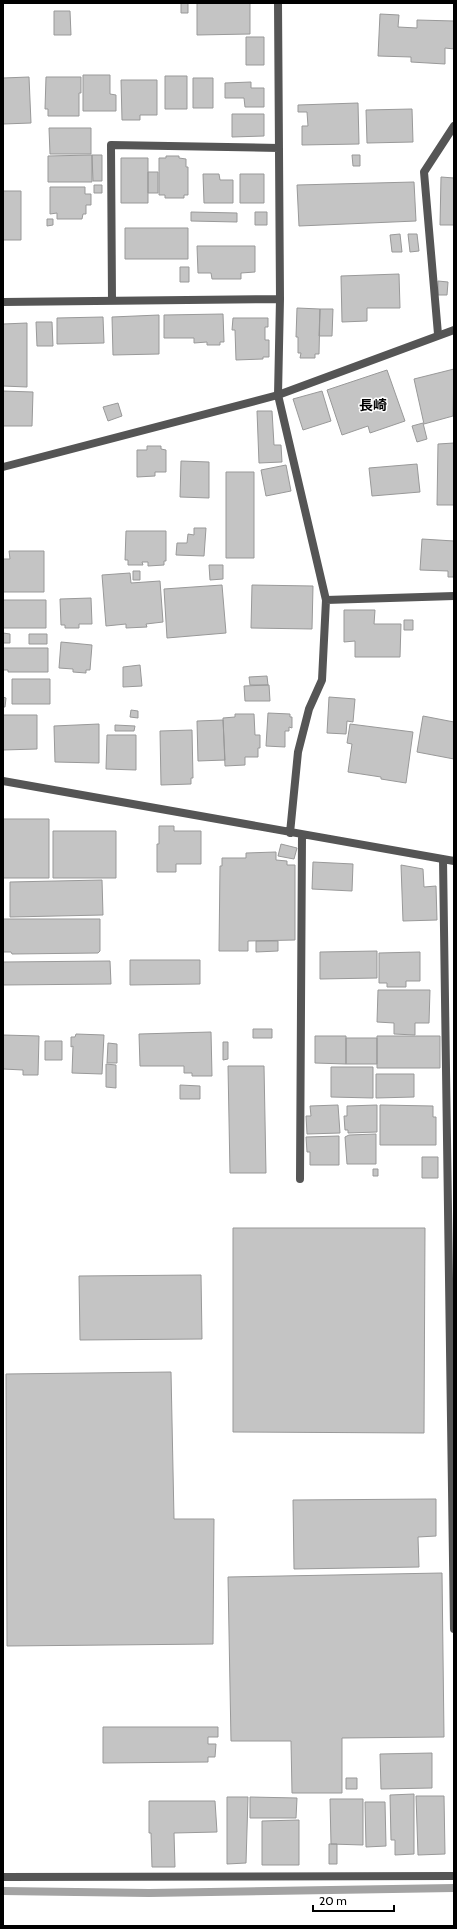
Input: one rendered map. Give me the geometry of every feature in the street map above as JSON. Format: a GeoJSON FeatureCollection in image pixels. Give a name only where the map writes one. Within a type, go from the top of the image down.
{"type":"FeatureCollection","features":[{"type":"Feature","properties":{"kind":"street"},"geometry":{"type":"LineString","coordinates":[[278,3],[280,299],[278,395],[326,600],[322,680],[309,709],[298,752],[290,833]]}},
{"type":"Feature","properties":{"kind":"street"},"geometry":{"type":"LineString","coordinates":[[438,334],[424,172],[454,126]]}},
{"type":"Feature","properties":{"kind":"street"},"geometry":{"type":"LineString","coordinates":[[112,301],[111,145],[279,148]]}},
{"type":"Feature","properties":{"kind":"street"},"geometry":{"type":"LineString","coordinates":[[3,302],[280,299]]}},
{"type":"Feature","properties":{"kind":"street"},"geometry":{"type":"LineString","coordinates":[[3,466],[278,395],[438,334],[454,330]]}},
{"type":"Feature","properties":{"kind":"street"},"geometry":{"type":"LineString","coordinates":[[326,600],[454,596]]}},
{"type":"Feature","properties":{"kind":"street"},"geometry":{"type":"LineString","coordinates":[[3,781],[454,861]]}},
{"type":"Feature","properties":{"kind":"street"},"geometry":{"type":"LineString","coordinates":[[300,1179],[302,835]]}},
{"type":"Feature","properties":{"kind":"street"},"geometry":{"type":"LineString","coordinates":[[444,859],[450,1093],[454,1630]]}},
{"type":"Feature","properties":{"kind":"street"},"geometry":{"type":"LineString","coordinates":[[3,1876],[454,1876]]}},
{"type":"Feature","properties":{"kind":"building"},"geometry":{"type":"Polygon","coordinates":[[[181,3],[188,3],[188,13],[181,13],[181,3]]]}},
{"type":"Feature","properties":{"kind":"building"},"geometry":{"type":"Polygon","coordinates":[[[197,3],[250,3],[250,34],[197,35],[197,3]]]}},
{"type":"Feature","properties":{"kind":"building"},"geometry":{"type":"Polygon","coordinates":[[[54,11],[70,11],[71,35],[54,35],[54,11]]]}},
{"type":"Feature","properties":{"kind":"building"},"geometry":{"type":"Polygon","coordinates":[[[380,14],[399,15],[398,27],[417,28],[417,20],[454,21],[454,49],[445,48],[445,64],[411,62],[411,57],[378,56],[380,14]]]}},
{"type":"Feature","properties":{"kind":"building"},"geometry":{"type":"Polygon","coordinates":[[[246,37],[264,37],[264,65],[246,65],[246,37]]]}},
{"type":"Feature","properties":{"kind":"building"},"geometry":{"type":"Polygon","coordinates":[[[83,75],[110,75],[110,94],[116,95],[116,111],[83,111],[83,75]]]}},
{"type":"Feature","properties":{"kind":"building"},"geometry":{"type":"Polygon","coordinates":[[[165,76],[187,76],[187,109],[165,109],[165,76]]]}},
{"type":"Feature","properties":{"kind":"building"},"geometry":{"type":"Polygon","coordinates":[[[29,77],[31,123],[3,124],[3,78],[29,77]]]}},
{"type":"Feature","properties":{"kind":"building"},"geometry":{"type":"Polygon","coordinates":[[[46,77],[81,77],[79,116],[48,116],[48,109],[45,109],[46,77]]]}},
{"type":"Feature","properties":{"kind":"building"},"geometry":{"type":"Polygon","coordinates":[[[193,78],[213,78],[213,108],[193,108],[193,78]]]}},
{"type":"Feature","properties":{"kind":"building"},"geometry":{"type":"Polygon","coordinates":[[[121,80],[157,80],[157,115],[140,115],[140,120],[122,120],[121,80]]]}},
{"type":"Feature","properties":{"kind":"building"},"geometry":{"type":"Polygon","coordinates":[[[251,82],[251,88],[264,88],[264,107],[245,107],[244,98],[225,98],[225,83],[251,82]]]}},
{"type":"Feature","properties":{"kind":"building"},"geometry":{"type":"Polygon","coordinates":[[[358,103],[359,144],[302,145],[302,126],[308,126],[307,112],[298,112],[298,105],[358,103]]]}},
{"type":"Feature","properties":{"kind":"building"},"geometry":{"type":"Polygon","coordinates":[[[412,109],[413,142],[367,143],[366,110],[412,109]]]}},
{"type":"Feature","properties":{"kind":"building"},"geometry":{"type":"Polygon","coordinates":[[[232,114],[264,114],[264,136],[232,137],[232,114]]]}},
{"type":"Feature","properties":{"kind":"building"},"geometry":{"type":"Polygon","coordinates":[[[49,128],[91,128],[91,154],[50,154],[49,128]]]}},
{"type":"Feature","properties":{"kind":"building"},"geometry":{"type":"Polygon","coordinates":[[[92,155],[102,155],[102,181],[93,181],[92,155]]]}},
{"type":"Feature","properties":{"kind":"building"},"geometry":{"type":"Polygon","coordinates":[[[92,155],[92,182],[48,182],[48,156],[92,155]]]}},
{"type":"Feature","properties":{"kind":"building"},"geometry":{"type":"Polygon","coordinates":[[[352,155],[360,155],[360,166],[353,166],[352,155]]]}},
{"type":"Feature","properties":{"kind":"building"},"geometry":{"type":"Polygon","coordinates":[[[166,156],[179,156],[179,158],[186,159],[186,167],[188,167],[188,195],[184,195],[184,198],[165,198],[165,195],[159,195],[159,158],[166,158],[166,156]]]}},
{"type":"Feature","properties":{"kind":"building"},"geometry":{"type":"Polygon","coordinates":[[[121,158],[148,158],[148,203],[121,203],[121,158]]]}},
{"type":"Feature","properties":{"kind":"building"},"geometry":{"type":"Polygon","coordinates":[[[148,172],[158,172],[158,193],[148,193],[148,172]]]}},
{"type":"Feature","properties":{"kind":"building"},"geometry":{"type":"Polygon","coordinates":[[[203,174],[219,174],[220,180],[233,180],[233,203],[204,203],[203,174]]]}},
{"type":"Feature","properties":{"kind":"building"},"geometry":{"type":"Polygon","coordinates":[[[240,174],[264,174],[264,203],[240,203],[240,174]]]}},
{"type":"Feature","properties":{"kind":"building"},"geometry":{"type":"Polygon","coordinates":[[[441,177],[454,178],[454,225],[440,225],[441,177]]]}},
{"type":"Feature","properties":{"kind":"building"},"geometry":{"type":"Polygon","coordinates":[[[414,182],[416,221],[299,226],[297,185],[414,182]]]}},
{"type":"Feature","properties":{"kind":"building"},"geometry":{"type":"Polygon","coordinates":[[[94,185],[102,185],[102,193],[94,193],[94,185]]]}},
{"type":"Feature","properties":{"kind":"building"},"geometry":{"type":"Polygon","coordinates":[[[50,187],[85,187],[85,194],[91,194],[91,205],[86,205],[86,214],[83,214],[82,219],[57,219],[57,213],[50,214],[50,187]]]}},
{"type":"Feature","properties":{"kind":"building"},"geometry":{"type":"Polygon","coordinates":[[[3,191],[21,191],[21,240],[3,240],[3,191]]]}},
{"type":"Feature","properties":{"kind":"building"},"geometry":{"type":"Polygon","coordinates":[[[191,212],[237,213],[237,222],[191,221],[191,212]]]}},
{"type":"Feature","properties":{"kind":"building"},"geometry":{"type":"Polygon","coordinates":[[[255,212],[267,212],[267,225],[255,225],[255,212]]]}},
{"type":"Feature","properties":{"kind":"building"},"geometry":{"type":"Polygon","coordinates":[[[47,219],[53,219],[53,225],[47,226],[47,219]]]}},
{"type":"Feature","properties":{"kind":"building"},"geometry":{"type":"Polygon","coordinates":[[[125,228],[188,228],[188,259],[125,259],[125,228]]]}},
{"type":"Feature","properties":{"kind":"building"},"geometry":{"type":"Polygon","coordinates":[[[400,234],[402,252],[392,252],[390,235],[400,234]]]}},
{"type":"Feature","properties":{"kind":"building"},"geometry":{"type":"Polygon","coordinates":[[[408,234],[417,234],[419,251],[410,252],[408,234]]]}},
{"type":"Feature","properties":{"kind":"building"},"geometry":{"type":"Polygon","coordinates":[[[197,246],[255,246],[255,272],[241,273],[241,279],[212,279],[211,273],[198,273],[197,246]]]}},
{"type":"Feature","properties":{"kind":"building"},"geometry":{"type":"Polygon","coordinates":[[[180,267],[189,267],[189,282],[180,282],[180,267]]]}},
{"type":"Feature","properties":{"kind":"building"},"geometry":{"type":"Polygon","coordinates":[[[399,274],[400,308],[367,308],[367,321],[342,322],[341,276],[399,274]]]}},
{"type":"Feature","properties":{"kind":"building"},"geometry":{"type":"Polygon","coordinates":[[[438,281],[448,282],[447,295],[438,295],[438,281]]]}},
{"type":"Feature","properties":{"kind":"building"},"geometry":{"type":"Polygon","coordinates":[[[297,308],[320,309],[319,354],[315,354],[315,358],[300,358],[301,353],[298,353],[298,337],[296,337],[297,308]]]}},
{"type":"Feature","properties":{"kind":"building"},"geometry":{"type":"Polygon","coordinates":[[[320,309],[333,309],[332,336],[319,336],[320,309]]]}},
{"type":"Feature","properties":{"kind":"building"},"geometry":{"type":"Polygon","coordinates":[[[223,314],[224,342],[220,342],[220,345],[207,345],[207,342],[194,343],[194,338],[164,338],[164,315],[223,314]]]}},
{"type":"Feature","properties":{"kind":"building"},"geometry":{"type":"Polygon","coordinates":[[[159,315],[159,354],[113,355],[112,317],[159,315]]]}},
{"type":"Feature","properties":{"kind":"building"},"geometry":{"type":"Polygon","coordinates":[[[103,317],[104,343],[57,344],[57,318],[103,317]]]}},
{"type":"Feature","properties":{"kind":"building"},"geometry":{"type":"Polygon","coordinates":[[[233,318],[268,318],[268,327],[265,327],[265,340],[269,340],[269,357],[263,357],[263,359],[236,360],[235,330],[232,330],[233,318]]]}},
{"type":"Feature","properties":{"kind":"building"},"geometry":{"type":"Polygon","coordinates":[[[36,322],[52,322],[53,346],[37,346],[36,322]]]}},
{"type":"Feature","properties":{"kind":"building"},"geometry":{"type":"Polygon","coordinates":[[[27,323],[27,387],[3,386],[3,324],[27,323]]]}},
{"type":"Feature","properties":{"kind":"building"},"geometry":{"type":"Polygon","coordinates":[[[454,369],[453,416],[424,424],[414,379],[454,369]]]}},
{"type":"Feature","properties":{"kind":"building"},"geometry":{"type":"Polygon","coordinates":[[[387,370],[405,421],[370,433],[368,426],[342,435],[327,390],[387,370]]]}},
{"type":"Feature","properties":{"kind":"building"},"geometry":{"type":"Polygon","coordinates":[[[3,391],[33,392],[32,426],[3,426],[3,391]]]}},
{"type":"Feature","properties":{"kind":"building"},"geometry":{"type":"Polygon","coordinates":[[[322,391],[331,421],[303,430],[293,399],[322,391]]]}},
{"type":"Feature","properties":{"kind":"building"},"geometry":{"type":"Polygon","coordinates":[[[118,403],[122,416],[108,421],[103,407],[118,403]]]}},
{"type":"Feature","properties":{"kind":"building"},"geometry":{"type":"Polygon","coordinates":[[[257,411],[272,411],[274,445],[281,445],[282,462],[259,463],[257,411]]]}},
{"type":"Feature","properties":{"kind":"building"},"geometry":{"type":"Polygon","coordinates":[[[423,423],[427,439],[417,442],[412,426],[423,423]]]}},
{"type":"Feature","properties":{"kind":"building"},"geometry":{"type":"Polygon","coordinates":[[[454,443],[454,505],[437,505],[438,444],[454,443]]]}},
{"type":"Feature","properties":{"kind":"building"},"geometry":{"type":"Polygon","coordinates":[[[147,446],[161,446],[161,449],[166,450],[166,472],[155,472],[155,476],[137,477],[137,450],[147,450],[147,446]]]}},
{"type":"Feature","properties":{"kind":"building"},"geometry":{"type":"Polygon","coordinates":[[[181,461],[209,462],[209,498],[180,497],[181,461]]]}},
{"type":"Feature","properties":{"kind":"building"},"geometry":{"type":"Polygon","coordinates":[[[417,464],[420,492],[372,496],[369,468],[417,464]]]}},
{"type":"Feature","properties":{"kind":"building"},"geometry":{"type":"Polygon","coordinates":[[[286,465],[291,491],[266,496],[261,470],[286,465]]]}},
{"type":"Feature","properties":{"kind":"building"},"geometry":{"type":"Polygon","coordinates":[[[226,472],[254,472],[254,558],[226,558],[226,472]]]}},
{"type":"Feature","properties":{"kind":"building"},"geometry":{"type":"Polygon","coordinates":[[[194,528],[206,528],[204,556],[176,555],[177,543],[187,543],[188,534],[194,535],[194,528]]]}},
{"type":"Feature","properties":{"kind":"building"},"geometry":{"type":"Polygon","coordinates":[[[126,531],[166,531],[166,561],[164,561],[164,565],[148,566],[148,562],[142,562],[143,565],[128,565],[128,560],[125,560],[126,531]]]}},
{"type":"Feature","properties":{"kind":"building"},"geometry":{"type":"Polygon","coordinates":[[[422,539],[454,541],[454,577],[448,577],[448,571],[420,570],[422,539]]]}},
{"type":"Feature","properties":{"kind":"building"},"geometry":{"type":"Polygon","coordinates":[[[9,551],[44,551],[44,592],[3,592],[3,559],[10,559],[9,551]]]}},
{"type":"Feature","properties":{"kind":"building"},"geometry":{"type":"Polygon","coordinates":[[[209,565],[223,565],[223,579],[210,580],[209,565]]]}},
{"type":"Feature","properties":{"kind":"building"},"geometry":{"type":"Polygon","coordinates":[[[133,571],[140,571],[140,580],[133,580],[133,571]]]}},
{"type":"Feature","properties":{"kind":"building"},"geometry":{"type":"Polygon","coordinates":[[[130,573],[131,583],[160,581],[163,622],[146,624],[147,627],[126,628],[126,624],[106,626],[102,575],[130,573]]]}},
{"type":"Feature","properties":{"kind":"building"},"geometry":{"type":"Polygon","coordinates":[[[222,585],[226,633],[167,638],[164,589],[222,585]]]}},
{"type":"Feature","properties":{"kind":"building"},"geometry":{"type":"Polygon","coordinates":[[[252,585],[313,586],[312,629],[251,628],[252,585]]]}},
{"type":"Feature","properties":{"kind":"building"},"geometry":{"type":"Polygon","coordinates":[[[91,598],[92,624],[79,624],[79,628],[65,628],[65,625],[61,625],[60,599],[91,598]]]}},
{"type":"Feature","properties":{"kind":"building"},"geometry":{"type":"Polygon","coordinates":[[[3,600],[46,600],[46,628],[3,628],[3,600]]]}},
{"type":"Feature","properties":{"kind":"building"},"geometry":{"type":"Polygon","coordinates":[[[344,610],[375,610],[374,624],[401,624],[400,657],[355,657],[355,641],[344,642],[344,610]]]}},
{"type":"Feature","properties":{"kind":"building"},"geometry":{"type":"Polygon","coordinates":[[[404,620],[413,620],[413,630],[404,630],[404,620]]]}},
{"type":"Feature","properties":{"kind":"building"},"geometry":{"type":"Polygon","coordinates":[[[3,633],[10,634],[10,643],[3,643],[3,633]]]}},
{"type":"Feature","properties":{"kind":"building"},"geometry":{"type":"Polygon","coordinates":[[[29,634],[47,634],[47,644],[29,644],[29,634]]]}},
{"type":"Feature","properties":{"kind":"building"},"geometry":{"type":"Polygon","coordinates":[[[61,642],[92,645],[90,670],[86,670],[86,673],[73,672],[73,669],[59,668],[61,642]]]}},
{"type":"Feature","properties":{"kind":"building"},"geometry":{"type":"Polygon","coordinates":[[[3,648],[48,648],[48,672],[8,672],[8,670],[3,670],[3,648]]]}},
{"type":"Feature","properties":{"kind":"building"},"geometry":{"type":"Polygon","coordinates":[[[140,665],[142,686],[123,687],[123,667],[140,665]]]}},
{"type":"Feature","properties":{"kind":"building"},"geometry":{"type":"Polygon","coordinates":[[[267,676],[268,685],[250,685],[249,677],[267,676]]]}},
{"type":"Feature","properties":{"kind":"building"},"geometry":{"type":"Polygon","coordinates":[[[12,679],[50,679],[50,704],[12,704],[12,679]]]}},
{"type":"Feature","properties":{"kind":"building"},"geometry":{"type":"Polygon","coordinates":[[[269,685],[270,701],[245,701],[244,686],[269,685]]]}},
{"type":"Feature","properties":{"kind":"building"},"geometry":{"type":"Polygon","coordinates":[[[3,697],[6,698],[5,707],[3,707],[3,697]]]}},
{"type":"Feature","properties":{"kind":"building"},"geometry":{"type":"Polygon","coordinates":[[[329,697],[355,699],[353,722],[347,721],[346,734],[327,733],[329,697]]]}},
{"type":"Feature","properties":{"kind":"building"},"geometry":{"type":"Polygon","coordinates":[[[131,710],[138,711],[138,718],[130,717],[131,710]]]}},
{"type":"Feature","properties":{"kind":"building"},"geometry":{"type":"Polygon","coordinates":[[[268,713],[290,714],[290,717],[292,717],[292,728],[289,727],[289,731],[285,731],[285,747],[266,746],[268,713]]]}},
{"type":"Feature","properties":{"kind":"building"},"geometry":{"type":"Polygon","coordinates":[[[235,714],[254,714],[255,735],[260,735],[260,748],[258,748],[258,757],[245,757],[245,765],[225,766],[223,718],[235,717],[235,714]]]}},
{"type":"Feature","properties":{"kind":"building"},"geometry":{"type":"Polygon","coordinates":[[[3,715],[37,715],[37,749],[3,750],[3,715]]]}},
{"type":"Feature","properties":{"kind":"building"},"geometry":{"type":"Polygon","coordinates":[[[423,716],[454,722],[454,759],[417,752],[423,716]]]}},
{"type":"Feature","properties":{"kind":"building"},"geometry":{"type":"Polygon","coordinates":[[[223,720],[225,760],[198,761],[197,721],[223,720]]]}},
{"type":"Feature","properties":{"kind":"building"},"geometry":{"type":"Polygon","coordinates":[[[99,724],[99,763],[55,762],[54,726],[99,724]]]}},
{"type":"Feature","properties":{"kind":"building"},"geometry":{"type":"Polygon","coordinates":[[[350,724],[413,732],[406,783],[381,779],[381,777],[348,772],[352,744],[347,743],[350,724]]]}},
{"type":"Feature","properties":{"kind":"building"},"geometry":{"type":"Polygon","coordinates":[[[115,725],[135,726],[134,731],[115,731],[115,725]]]}},
{"type":"Feature","properties":{"kind":"building"},"geometry":{"type":"Polygon","coordinates":[[[192,730],[193,778],[191,778],[191,784],[161,785],[160,731],[192,730]]]}},
{"type":"Feature","properties":{"kind":"building"},"geometry":{"type":"Polygon","coordinates":[[[107,735],[136,735],[136,770],[106,769],[107,735]]]}},
{"type":"Feature","properties":{"kind":"building"},"geometry":{"type":"Polygon","coordinates":[[[3,819],[49,819],[49,878],[3,878],[3,819]]]}},
{"type":"Feature","properties":{"kind":"building"},"geometry":{"type":"Polygon","coordinates":[[[159,826],[174,826],[174,831],[201,831],[201,864],[176,864],[176,872],[157,872],[157,844],[159,844],[159,826]]]}},
{"type":"Feature","properties":{"kind":"building"},"geometry":{"type":"Polygon","coordinates":[[[53,831],[116,831],[116,878],[53,878],[53,831]]]}},
{"type":"Feature","properties":{"kind":"building"},"geometry":{"type":"Polygon","coordinates":[[[281,844],[297,848],[294,859],[278,856],[281,844]]]}},
{"type":"Feature","properties":{"kind":"building"},"geometry":{"type":"Polygon","coordinates":[[[276,852],[276,860],[287,861],[287,865],[295,865],[295,940],[248,941],[248,951],[219,951],[220,866],[222,866],[222,858],[246,858],[246,853],[276,852]]]}},
{"type":"Feature","properties":{"kind":"building"},"geometry":{"type":"Polygon","coordinates":[[[313,862],[353,864],[352,891],[312,889],[313,862]]]}},
{"type":"Feature","properties":{"kind":"building"},"geometry":{"type":"Polygon","coordinates":[[[401,865],[423,869],[424,887],[436,886],[437,920],[403,921],[401,865]]]}},
{"type":"Feature","properties":{"kind":"building"},"geometry":{"type":"Polygon","coordinates":[[[102,880],[103,915],[10,917],[10,882],[102,880]]]}},
{"type":"Feature","properties":{"kind":"building"},"geometry":{"type":"Polygon","coordinates":[[[3,919],[100,919],[100,951],[98,953],[12,954],[11,952],[3,952],[3,919]]]}},
{"type":"Feature","properties":{"kind":"building"},"geometry":{"type":"Polygon","coordinates":[[[256,941],[278,941],[278,951],[256,952],[256,941]]]}},
{"type":"Feature","properties":{"kind":"building"},"geometry":{"type":"Polygon","coordinates":[[[377,951],[377,978],[320,979],[320,952],[377,951]]]}},
{"type":"Feature","properties":{"kind":"building"},"geometry":{"type":"Polygon","coordinates":[[[420,952],[420,981],[406,981],[406,987],[387,987],[387,983],[379,983],[379,953],[420,952]]]}},
{"type":"Feature","properties":{"kind":"building"},"geometry":{"type":"Polygon","coordinates":[[[130,960],[200,960],[200,984],[130,985],[130,960]]]}},
{"type":"Feature","properties":{"kind":"building"},"geometry":{"type":"Polygon","coordinates":[[[110,961],[111,984],[3,985],[3,962],[110,961]]]}},
{"type":"Feature","properties":{"kind":"building"},"geometry":{"type":"Polygon","coordinates":[[[378,990],[430,990],[429,1023],[415,1023],[415,1035],[394,1034],[394,1023],[377,1022],[378,990]]]}},
{"type":"Feature","properties":{"kind":"building"},"geometry":{"type":"Polygon","coordinates":[[[253,1029],[272,1029],[272,1038],[253,1038],[253,1029]]]}},
{"type":"Feature","properties":{"kind":"building"},"geometry":{"type":"Polygon","coordinates":[[[211,1032],[212,1076],[192,1076],[192,1073],[184,1073],[184,1066],[140,1066],[139,1034],[211,1032]]]}},
{"type":"Feature","properties":{"kind":"building"},"geometry":{"type":"Polygon","coordinates":[[[76,1034],[104,1035],[102,1074],[72,1073],[73,1046],[71,1047],[71,1037],[75,1037],[76,1034]]]}},
{"type":"Feature","properties":{"kind":"building"},"geometry":{"type":"Polygon","coordinates":[[[3,1035],[39,1036],[38,1075],[23,1075],[23,1070],[3,1069],[3,1035]]]}},
{"type":"Feature","properties":{"kind":"building"},"geometry":{"type":"Polygon","coordinates":[[[315,1036],[346,1036],[346,1064],[315,1063],[315,1036]]]}},
{"type":"Feature","properties":{"kind":"building"},"geometry":{"type":"Polygon","coordinates":[[[377,1036],[440,1036],[440,1068],[377,1068],[377,1036]]]}},
{"type":"Feature","properties":{"kind":"building"},"geometry":{"type":"Polygon","coordinates":[[[346,1038],[377,1038],[377,1064],[346,1064],[346,1038]]]}},
{"type":"Feature","properties":{"kind":"building"},"geometry":{"type":"Polygon","coordinates":[[[45,1041],[62,1041],[62,1060],[45,1060],[45,1041]]]}},
{"type":"Feature","properties":{"kind":"building"},"geometry":{"type":"Polygon","coordinates":[[[223,1042],[228,1042],[228,1059],[223,1060],[223,1042]]]}},
{"type":"Feature","properties":{"kind":"building"},"geometry":{"type":"Polygon","coordinates":[[[108,1043],[117,1044],[117,1063],[107,1063],[108,1043]]]}},
{"type":"Feature","properties":{"kind":"building"},"geometry":{"type":"Polygon","coordinates":[[[106,1064],[116,1065],[116,1088],[106,1087],[106,1064]]]}},
{"type":"Feature","properties":{"kind":"building"},"geometry":{"type":"Polygon","coordinates":[[[228,1066],[264,1066],[266,1173],[230,1173],[228,1066]]]}},
{"type":"Feature","properties":{"kind":"building"},"geometry":{"type":"Polygon","coordinates":[[[331,1067],[373,1067],[373,1098],[331,1097],[331,1067]]]}},
{"type":"Feature","properties":{"kind":"building"},"geometry":{"type":"Polygon","coordinates":[[[376,1074],[414,1074],[414,1097],[376,1098],[376,1074]]]}},
{"type":"Feature","properties":{"kind":"building"},"geometry":{"type":"Polygon","coordinates":[[[180,1085],[200,1086],[200,1099],[180,1099],[180,1085]]]}},
{"type":"Feature","properties":{"kind":"building"},"geometry":{"type":"Polygon","coordinates":[[[338,1105],[340,1133],[307,1134],[306,1116],[311,1116],[310,1106],[338,1105]]]}},
{"type":"Feature","properties":{"kind":"building"},"geometry":{"type":"Polygon","coordinates":[[[377,1105],[377,1132],[348,1133],[348,1130],[345,1130],[344,1116],[347,1116],[347,1106],[377,1105]]]}},
{"type":"Feature","properties":{"kind":"building"},"geometry":{"type":"Polygon","coordinates":[[[380,1105],[433,1106],[433,1117],[436,1117],[436,1145],[380,1145],[380,1105]]]}},
{"type":"Feature","properties":{"kind":"building"},"geometry":{"type":"Polygon","coordinates":[[[376,1134],[376,1164],[347,1164],[345,1137],[349,1135],[376,1134]]]}},
{"type":"Feature","properties":{"kind":"building"},"geometry":{"type":"Polygon","coordinates":[[[339,1136],[339,1165],[310,1165],[310,1152],[307,1152],[306,1137],[339,1136]]]}},
{"type":"Feature","properties":{"kind":"building"},"geometry":{"type":"Polygon","coordinates":[[[422,1157],[438,1157],[438,1178],[422,1178],[422,1157]]]}},
{"type":"Feature","properties":{"kind":"building"},"geometry":{"type":"Polygon","coordinates":[[[373,1169],[378,1169],[378,1176],[373,1176],[373,1169]]]}},
{"type":"Feature","properties":{"kind":"building"},"geometry":{"type":"Polygon","coordinates":[[[233,1228],[425,1228],[424,1433],[233,1432],[233,1228]]]}},
{"type":"Feature","properties":{"kind":"building"},"geometry":{"type":"Polygon","coordinates":[[[201,1275],[202,1339],[80,1340],[79,1276],[201,1275]]]}},
{"type":"Feature","properties":{"kind":"building"},"geometry":{"type":"Polygon","coordinates":[[[171,1372],[174,1519],[214,1519],[213,1644],[7,1646],[6,1374],[171,1372]]]}},
{"type":"Feature","properties":{"kind":"building"},"geometry":{"type":"Polygon","coordinates":[[[436,1499],[436,1536],[418,1537],[419,1567],[294,1569],[293,1500],[436,1499]]]}},
{"type":"Feature","properties":{"kind":"building"},"geometry":{"type":"Polygon","coordinates":[[[442,1573],[444,1737],[342,1738],[342,1793],[292,1793],[291,1741],[231,1741],[228,1577],[442,1573]]]}},
{"type":"Feature","properties":{"kind":"building"},"geometry":{"type":"Polygon","coordinates":[[[103,1727],[218,1727],[218,1737],[208,1737],[208,1744],[216,1744],[215,1757],[208,1757],[208,1762],[103,1763],[103,1727]]]}},
{"type":"Feature","properties":{"kind":"building"},"geometry":{"type":"Polygon","coordinates":[[[432,1753],[432,1788],[381,1789],[380,1754],[432,1753]]]}},
{"type":"Feature","properties":{"kind":"building"},"geometry":{"type":"Polygon","coordinates":[[[346,1778],[357,1778],[357,1789],[346,1789],[346,1778]]]}},
{"type":"Feature","properties":{"kind":"building"},"geometry":{"type":"Polygon","coordinates":[[[414,1794],[414,1854],[395,1855],[395,1840],[391,1840],[390,1795],[414,1794]]]}},
{"type":"Feature","properties":{"kind":"building"},"geometry":{"type":"Polygon","coordinates":[[[416,1796],[444,1796],[445,1854],[418,1855],[416,1796]]]}},
{"type":"Feature","properties":{"kind":"building"},"geometry":{"type":"Polygon","coordinates":[[[227,1797],[248,1797],[246,1863],[227,1864],[227,1797]]]}},
{"type":"Feature","properties":{"kind":"building"},"geometry":{"type":"Polygon","coordinates":[[[250,1797],[297,1798],[296,1818],[250,1818],[250,1797]]]}},
{"type":"Feature","properties":{"kind":"building"},"geometry":{"type":"Polygon","coordinates":[[[330,1799],[363,1799],[363,1845],[331,1844],[330,1799]]]}},
{"type":"Feature","properties":{"kind":"building"},"geometry":{"type":"Polygon","coordinates":[[[149,1801],[215,1801],[217,1832],[174,1833],[175,1867],[152,1867],[151,1833],[149,1833],[149,1801]]]}},
{"type":"Feature","properties":{"kind":"building"},"geometry":{"type":"Polygon","coordinates":[[[365,1802],[385,1802],[386,1846],[366,1847],[365,1802]]]}},
{"type":"Feature","properties":{"kind":"building"},"geometry":{"type":"Polygon","coordinates":[[[299,1820],[299,1865],[262,1865],[262,1821],[299,1820]]]}},
{"type":"Feature","properties":{"kind":"building"},"geometry":{"type":"Polygon","coordinates":[[[329,1844],[337,1844],[337,1864],[329,1864],[329,1844]]]}},
{"type":"Feature","properties":{"kind":"waterway"},"geometry":{"type":"LineString","coordinates":[[3,1891],[149,1893],[454,1888]]}},
{"type":"Feature","properties":{"kind":"district","name":"長崎"},"geometry":{"type":"Point","coordinates":[373,405]}}]}
